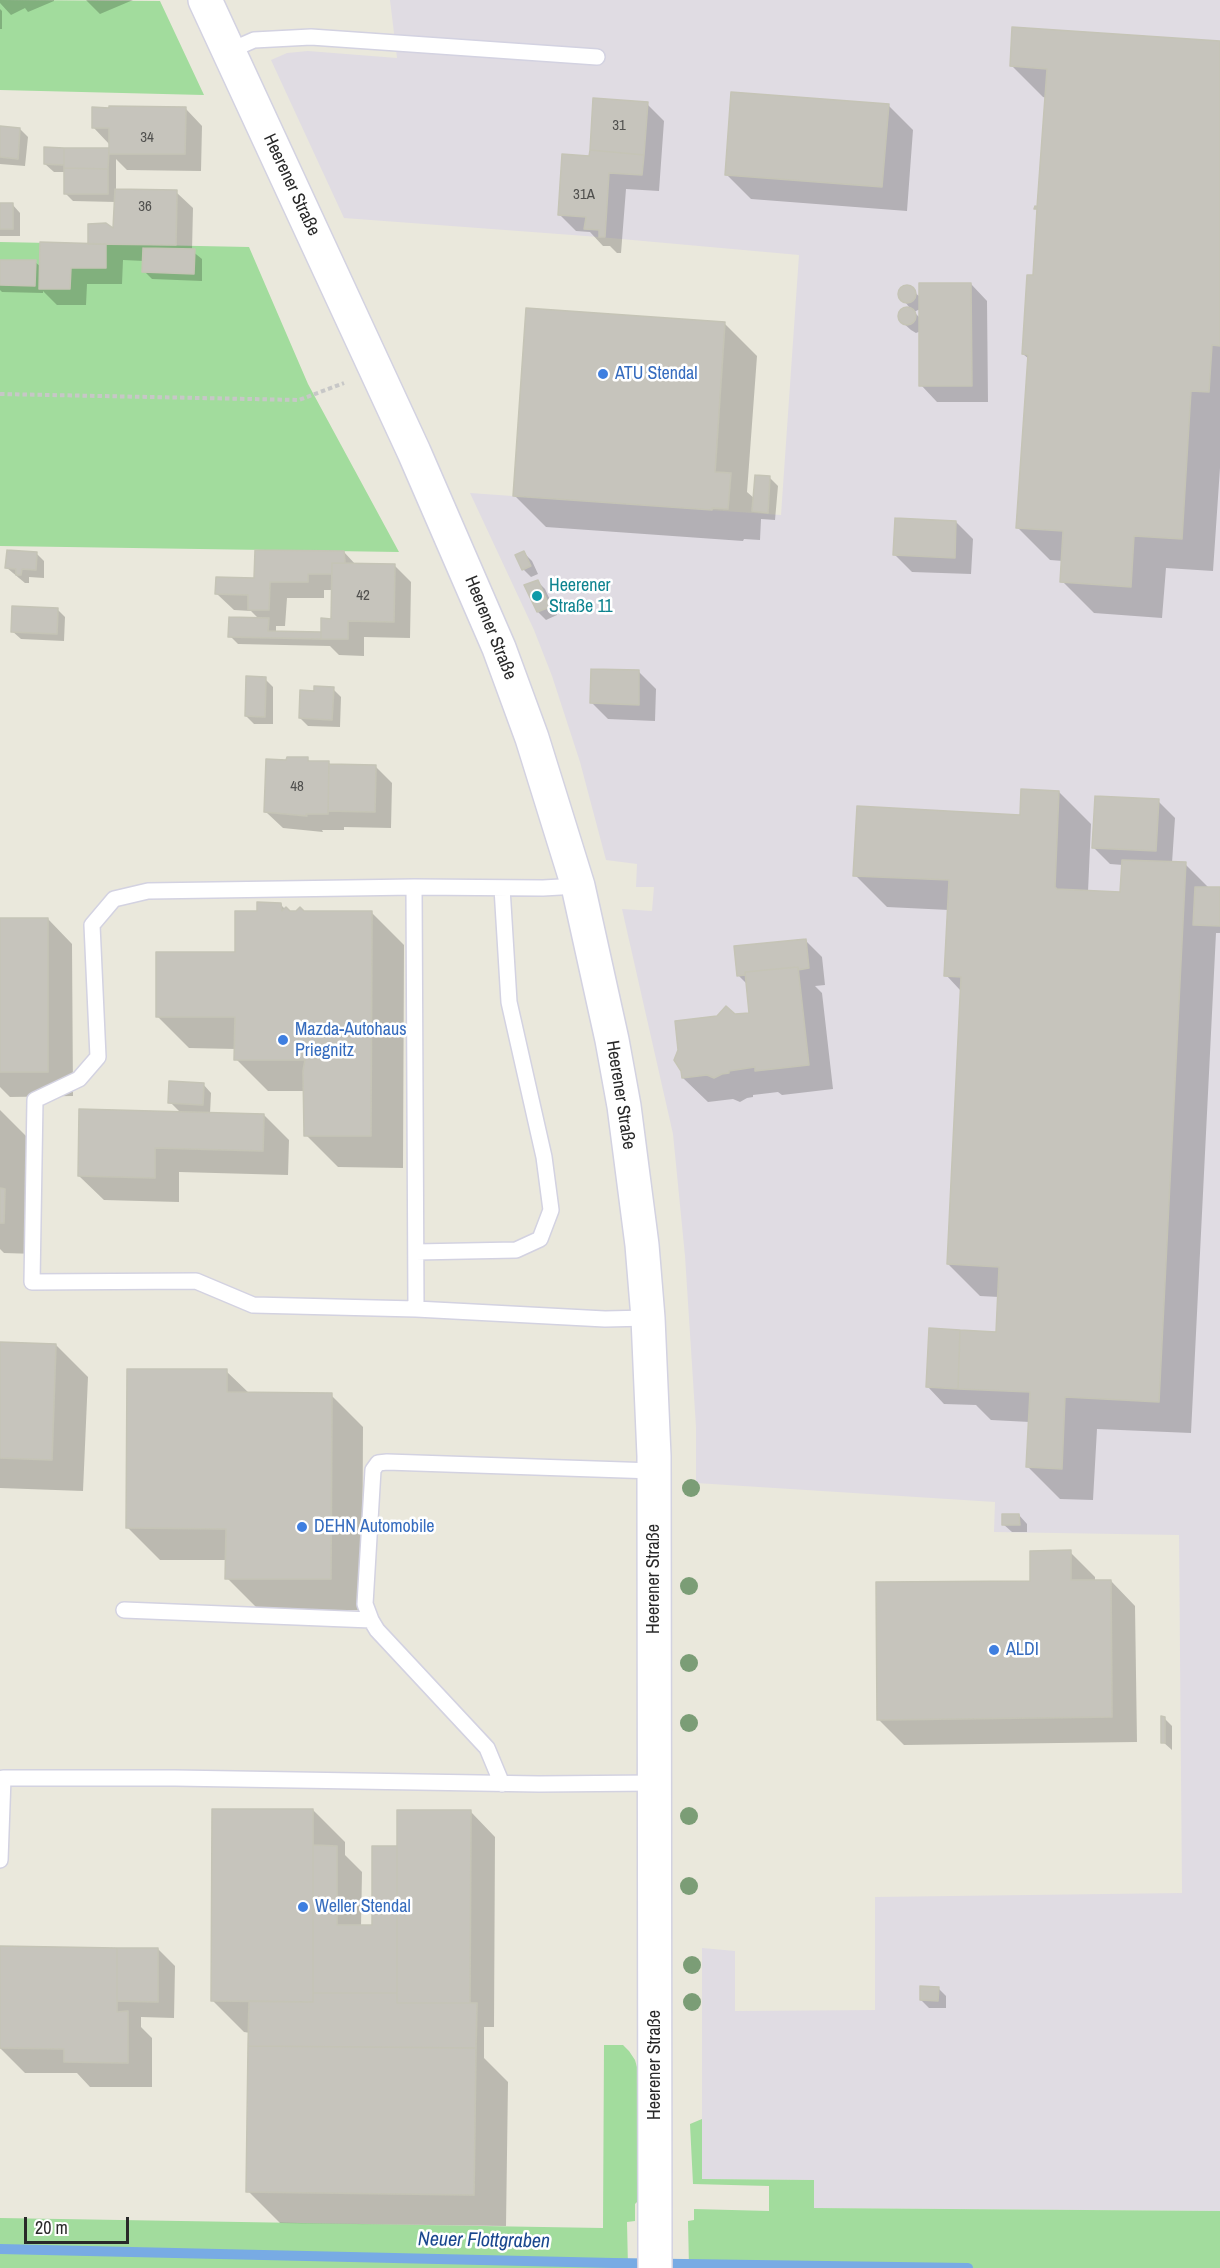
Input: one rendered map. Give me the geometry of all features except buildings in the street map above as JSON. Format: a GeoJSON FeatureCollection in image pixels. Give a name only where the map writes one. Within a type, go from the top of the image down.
{"type":"FeatureCollection","features":[{"type":"Feature","properties":{"kind":"main road","name":"Heerener Straße"},"geometry":{"type":"LineString","coordinates":[[206,0],[448,528],[499,648],[532,738],[578,886],[624,1106],[642,1245],[648,1318],[654,1471],[655,2268]]}},
{"type":"Feature","properties":{"kind":"lane"},"geometry":{"type":"LineString","coordinates":[[229,51],[254,40],[311,37],[597,57]]}},
{"type":"Feature","properties":{"kind":"lane"},"geometry":{"type":"LineString","coordinates":[[578,886],[148,891],[114,898],[92,925],[98,1057],[79,1079],[35,1100],[32,1282],[196,1281],[253,1305],[416,1309],[605,1319],[648,1318]]}},
{"type":"Feature","properties":{"kind":"lane"},"geometry":{"type":"LineString","coordinates":[[414,887],[416,1309]]}},
{"type":"Feature","properties":{"kind":"lane"},"geometry":{"type":"LineString","coordinates":[[416,1252],[516,1250],[540,1239],[551,1210],[544,1157],[509,1002],[502,888]]}},
{"type":"Feature","properties":{"kind":"lane"},"geometry":{"type":"LineString","coordinates":[[502,1784],[487,1748],[377,1630],[371,1620],[365,1604],[373,1470],[378,1463],[387,1462],[654,1471]]}},
{"type":"Feature","properties":{"kind":"lane"},"geometry":{"type":"LineString","coordinates":[[124,1610],[371,1620]]}},
{"type":"Feature","properties":{"kind":"lane"},"geometry":{"type":"LineString","coordinates":[[0,1860],[3,1778],[502,1784],[655,1783]]}},
{"type":"Feature","properties":{"kind":"path"},"geometry":{"type":"LineString","coordinates":[[0,394],[298,400],[341,385],[375,368]]}},
{"type":"Feature","properties":{"kind":"shaded area"},"geometry":{"type":"Polygon","coordinates":[[[390,0],[1220,0],[1220,2211],[814,2208],[813,2180],[702,2179],[702,1948],[735,1951],[735,2011],[875,2010],[875,1897],[1182,1893],[1179,1535],[994,1532],[995,1502],[696,1483],[696,1427],[685,1256],[673,1134],[622,909],[652,911],[654,887],[636,887],[637,864],[606,860],[580,762],[552,676],[534,630],[470,493],[781,515],[799,255],[344,218],[271,60],[287,53],[308,51],[397,58],[390,0]]]}},
{"type":"Feature","properties":{"kind":"green space"},"geometry":{"type":"Polygon","coordinates":[[[0,0],[160,1],[204,95],[0,90],[0,0]]]}},
{"type":"Feature","properties":{"kind":"green space"},"geometry":{"type":"Polygon","coordinates":[[[0,242],[249,247],[308,384],[399,552],[0,546],[0,242]]]}},
{"type":"Feature","properties":{"kind":"green space"},"geometry":{"type":"Polygon","coordinates":[[[604,2045],[623,2045],[635,2060],[639,2074],[639,2200],[635,2204],[635,2221],[627,2222],[628,2268],[0,2268],[0,2218],[603,2228],[604,2045]]]}},
{"type":"Feature","properties":{"kind":"green space"},"geometry":{"type":"Polygon","coordinates":[[[702,2119],[702,2179],[814,2180],[814,2208],[1220,2211],[1220,2268],[689,2268],[688,2221],[694,2220],[694,2209],[769,2211],[769,2186],[693,2184],[690,2124],[702,2119]]]}},
{"type":"Feature","properties":{"kind":"waterway","name":"Neuer Flottgraben"},"geometry":{"type":"LineString","coordinates":[[0,2249],[613,2263],[968,2268]]}},
{"type":"Feature","properties":{"kind":"place","name":"ATU Stendal"},"geometry":{"type":"Point","coordinates":[603,374]}},
{"type":"Feature","properties":{"kind":"place","name":"Heerener Straße 11"},"geometry":{"type":"Point","coordinates":[537,596]}},
{"type":"Feature","properties":{"kind":"place","name":"Mazda-Autohaus Priegnitz"},"geometry":{"type":"Point","coordinates":[283,1040]}},
{"type":"Feature","properties":{"kind":"place","name":"DEHN Automobile"},"geometry":{"type":"Point","coordinates":[302,1527]}},
{"type":"Feature","properties":{"kind":"place","name":"ALDI"},"geometry":{"type":"Point","coordinates":[994,1650]}},
{"type":"Feature","properties":{"kind":"place","name":"Weller Stendal"},"geometry":{"type":"Point","coordinates":[303,1907]}}]}
